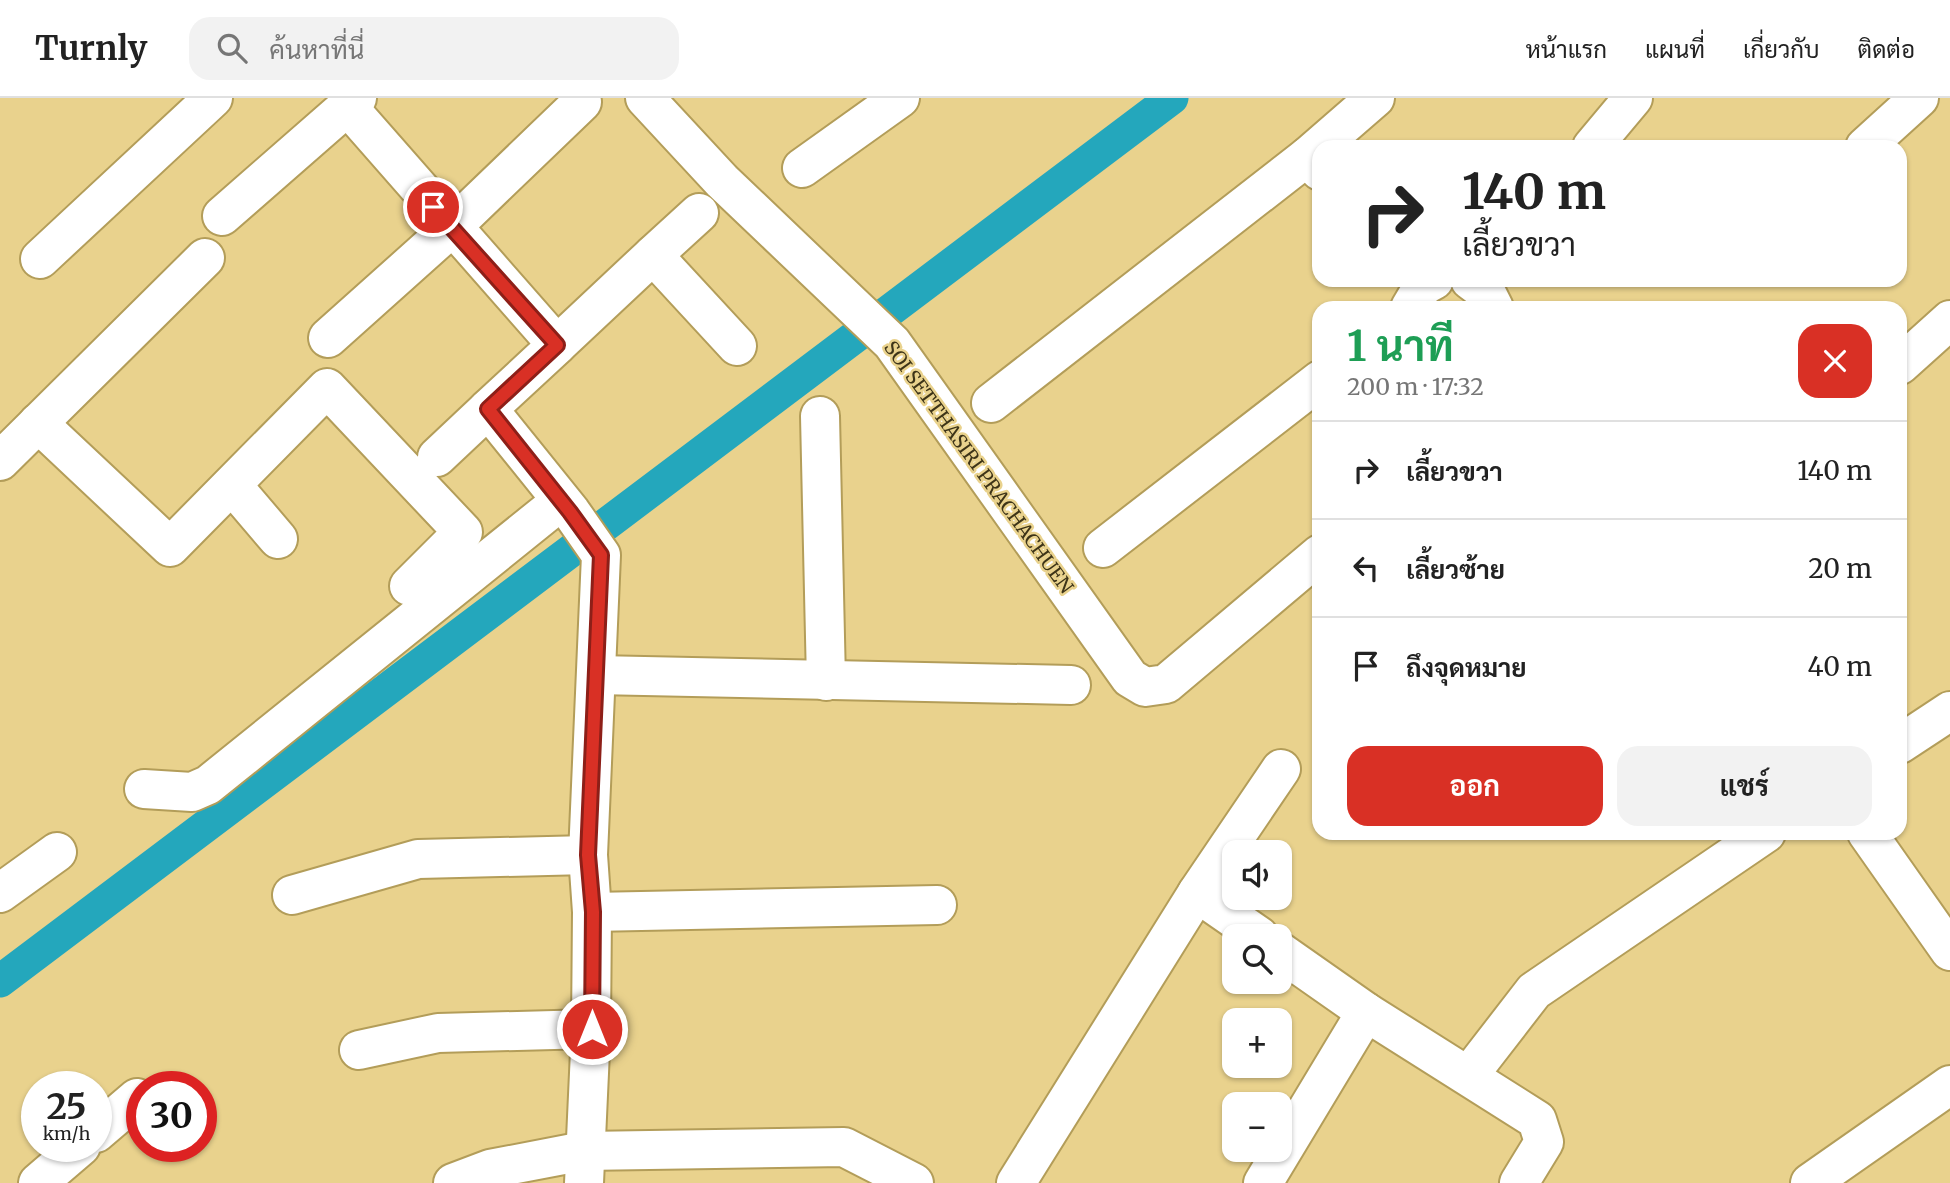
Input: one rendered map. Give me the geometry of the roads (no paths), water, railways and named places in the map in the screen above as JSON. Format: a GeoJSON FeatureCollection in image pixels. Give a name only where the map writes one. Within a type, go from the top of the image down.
{"type":"FeatureCollection","features":[{"type":"Feature","properties":{"kind":"street"},"geometry":{"type":"LineString","coordinates":[[40,259],[213,98]]}},
{"type":"Feature","properties":{"kind":"street","name":"SOI SETTHASIRI PRACHACHUEN"},"geometry":{"type":"LineString","coordinates":[[645,98],[722,181],[881,332],[1130,678],[1144,687],[1166,684],[1312,561]]}},
{"type":"Feature","properties":{"kind":"street"},"geometry":{"type":"LineString","coordinates":[[802,168],[900,98]]}},
{"type":"Feature","properties":{"kind":"street"},"geometry":{"type":"LineString","coordinates":[[1336,140],[1375,98]]}},
{"type":"Feature","properties":{"kind":"street"},"geometry":{"type":"LineString","coordinates":[[1598,140],[1633,98]]}},
{"type":"Feature","properties":{"kind":"street"},"geometry":{"type":"LineString","coordinates":[[1873,140],[1919,98]]}},
{"type":"Feature","properties":{"kind":"street"},"geometry":{"type":"LineString","coordinates":[[222,216],[353,102],[451,228],[557,345]]}},
{"type":"Feature","properties":{"kind":"street"},"geometry":{"type":"LineString","coordinates":[[328,338],[451,228],[582,102]]}},
{"type":"Feature","properties":{"kind":"street"},"geometry":{"type":"LineString","coordinates":[[992,403],[1312,165]]}},
{"type":"Feature","properties":{"kind":"street"},"geometry":{"type":"LineString","coordinates":[[437,457],[699,213]]}},
{"type":"Feature","properties":{"kind":"street"},"geometry":{"type":"LineString","coordinates":[[653,255],[737,346]]}},
{"type":"Feature","properties":{"kind":"street"},"geometry":{"type":"LineString","coordinates":[[0,461],[205,258]]}},
{"type":"Feature","properties":{"kind":"street"},"geometry":{"type":"LineString","coordinates":[[1907,359],[1950,320]]}},
{"type":"Feature","properties":{"kind":"street"},"geometry":{"type":"LineString","coordinates":[[1103,548],[1312,386]]}},
{"type":"Feature","properties":{"kind":"street"},"geometry":{"type":"LineString","coordinates":[[38,423],[170,547],[327,388],[463,532],[409,586]]}},
{"type":"Feature","properties":{"kind":"street"},"geometry":{"type":"LineString","coordinates":[[488,409],[569,510],[601,555],[588,855],[593,912],[592,1029],[584,1167]]}},
{"type":"Feature","properties":{"kind":"street"},"geometry":{"type":"LineString","coordinates":[[820,416],[826,681]]}},
{"type":"Feature","properties":{"kind":"street"},"geometry":{"type":"LineString","coordinates":[[232,485],[278,539]]}},
{"type":"Feature","properties":{"kind":"street"},"geometry":{"type":"LineString","coordinates":[[144,789],[192,792],[208,785],[569,510]]}},
{"type":"Feature","properties":{"kind":"street"},"geometry":{"type":"LineString","coordinates":[[596,675],[1071,685]]}},
{"type":"Feature","properties":{"kind":"street"},"geometry":{"type":"LineString","coordinates":[[1907,740],[1950,712]]}},
{"type":"Feature","properties":{"kind":"street"},"geometry":{"type":"LineString","coordinates":[[1016,1183],[1197,893],[1281,769]]}},
{"type":"Feature","properties":{"kind":"street"},"geometry":{"type":"LineString","coordinates":[[1469,1075],[1534,991],[1756,840]]}},
{"type":"Feature","properties":{"kind":"street"},"geometry":{"type":"LineString","coordinates":[[1872,840],[1950,951]]}},
{"type":"Feature","properties":{"kind":"street"},"geometry":{"type":"LineString","coordinates":[[0,893],[57,852]]}},
{"type":"Feature","properties":{"kind":"street"},"geometry":{"type":"LineString","coordinates":[[292,895],[418,859],[588,855]]}},
{"type":"Feature","properties":{"kind":"street"},"geometry":{"type":"LineString","coordinates":[[1197,893],[1242,924]]}},
{"type":"Feature","properties":{"kind":"street"},"geometry":{"type":"LineString","coordinates":[[593,912],[937,905]]}},
{"type":"Feature","properties":{"kind":"street"},"geometry":{"type":"LineString","coordinates":[[1292,960],[1366,1012],[1538,1120],[1544,1142],[1519,1183]]}},
{"type":"Feature","properties":{"kind":"street"},"geometry":{"type":"LineString","coordinates":[[1263,1183],[1366,1012]]}},
{"type":"Feature","properties":{"kind":"street"},"geometry":{"type":"LineString","coordinates":[[359,1050],[438,1033],[592,1029]]}},
{"type":"Feature","properties":{"kind":"street"},"geometry":{"type":"LineString","coordinates":[[1810,1183],[1950,1085]]}},
{"type":"Feature","properties":{"kind":"street"},"geometry":{"type":"LineString","coordinates":[[112,1119],[126,1107]]}},
{"type":"Feature","properties":{"kind":"street"},"geometry":{"type":"LineString","coordinates":[[453,1183],[489,1169],[584,1167],[844,1147],[914,1183]]}},
{"type":"Feature","properties":{"kind":"street"},"geometry":{"type":"LineString","coordinates":[[38,1183],[62,1162]]}},
{"type":"Feature","properties":{"kind":"waterway"},"geometry":{"type":"LineString","coordinates":[[0,981],[1172,98]]}}]}
